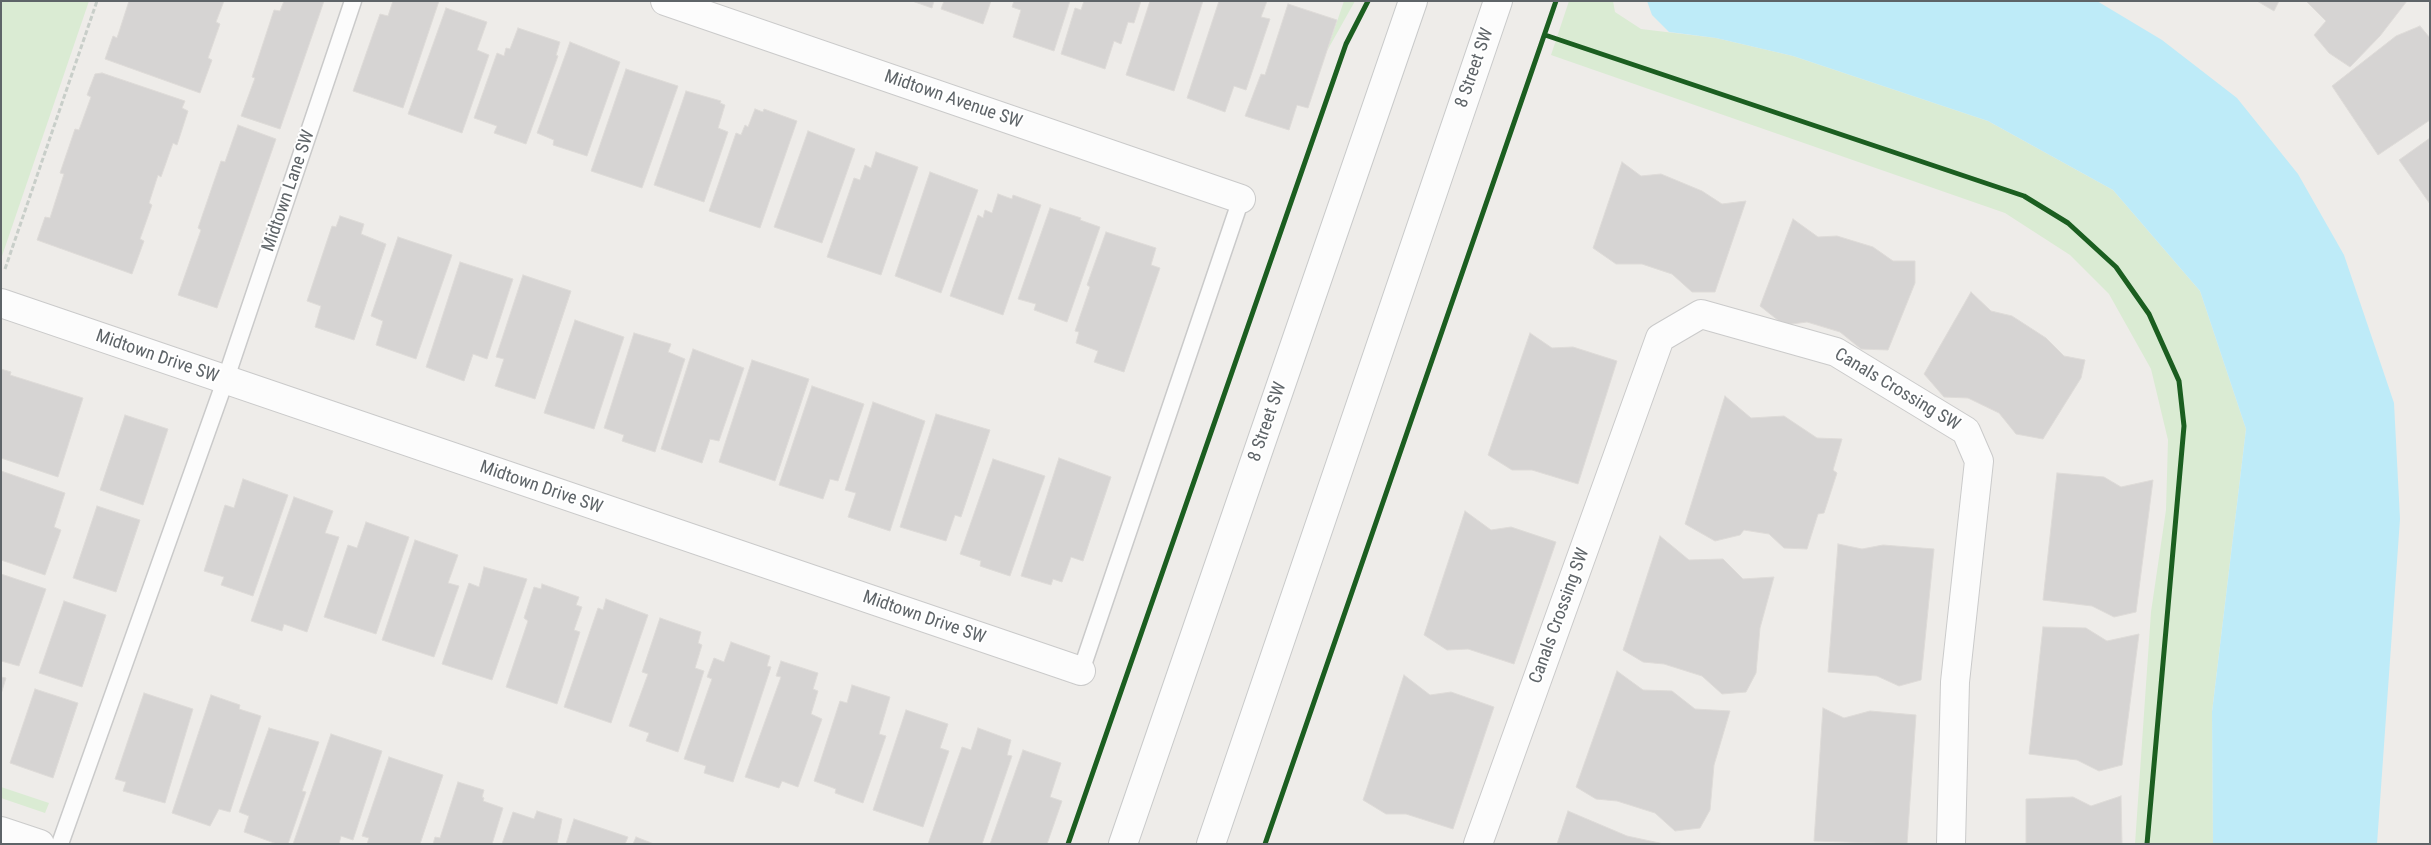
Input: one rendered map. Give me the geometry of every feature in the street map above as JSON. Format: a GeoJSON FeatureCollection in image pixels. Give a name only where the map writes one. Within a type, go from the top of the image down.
{"type":"FeatureCollection","features":[{"type":"Feature","properties":{"kind":"street","name":"Midtown Avenue SW"},"geometry":{"type":"LineString","coordinates":[[665,1],[1241,199]]}},
{"type":"Feature","properties":{"kind":"street","name":"8 Street SW"},"geometry":{"type":"LineString","coordinates":[[1123,844],[1413,1]]}},
{"type":"Feature","properties":{"kind":"street","name":"8 Street SW"},"geometry":{"type":"LineString","coordinates":[[1210,844],[1498,1]]}},
{"type":"Feature","properties":{"kind":"street","name":"Midtown Drive SW"},"geometry":{"type":"LineString","coordinates":[[1,303],[225,381],[1081,671]]}},
{"type":"Feature","properties":{"kind":"street","name":"Canals Crossing SW"},"geometry":{"type":"LineString","coordinates":[[1478,844],[1660,338],[1701,314],[1836,352],[1966,431],[1979,461],[1955,682],[1951,844]]}},
{"type":"Feature","properties":{"kind":"street"},"geometry":{"type":"LineString","coordinates":[[1,830],[40,844]]}},
{"type":"Feature","properties":{"kind":"lane","name":"Midtown Lane SW"},"geometry":{"type":"LineString","coordinates":[[60,844],[225,381],[353,1]]}},
{"type":"Feature","properties":{"kind":"lane"},"geometry":{"type":"LineString","coordinates":[[1081,671],[1241,199]]}},
{"type":"Feature","properties":{"kind":"path"},"geometry":{"type":"LineString","coordinates":[[4,272],[97,1]]}},
{"type":"Feature","properties":{"kind":"green space"},"geometry":{"type":"Polygon","coordinates":[[[1,1],[89,1],[1,259],[1,1]]]}},
{"type":"Feature","properties":{"kind":"green space"},"geometry":{"type":"Polygon","coordinates":[[[1344,1],[1355,1],[1327,51],[1344,1]]]}},
{"type":"Feature","properties":{"kind":"green space"},"geometry":{"type":"Polygon","coordinates":[[[1569,1],[1613,1],[1615,12],[1641,29],[1716,38],[1793,56],[1988,121],[2113,190],[2200,291],[2246,429],[2212,712],[2213,844],[2135,844],[2151,612],[2166,510],[2168,440],[2151,369],[2109,294],[2070,255],[2005,213],[1551,55],[1569,1]]]}},
{"type":"Feature","properties":{"kind":"green space"},"geometry":{"type":"Polygon","coordinates":[[[1,787],[49,803],[45,813],[1,798],[1,787]]]}},
{"type":"Feature","properties":{"kind":"water"},"geometry":{"type":"Polygon","coordinates":[[[1647,1],[2097,1],[2162,40],[2237,98],[2298,174],[2344,255],[2394,403],[2400,519],[2377,844],[2213,844],[2212,712],[2246,429],[2200,291],[2113,190],[1988,121],[1793,56],[1716,38],[1669,32],[1652,15],[1647,1]]]}},
{"type":"Feature","properties":{"kind":"building"},"geometry":{"type":"Polygon","coordinates":[[[129,1],[224,1],[216,22],[220,24],[208,58],[212,60],[200,93],[105,59],[113,36],[117,38],[129,1]]]}},
{"type":"Feature","properties":{"kind":"building"},"geometry":{"type":"Polygon","coordinates":[[[284,1],[324,1],[280,129],[241,116],[255,78],[252,77],[274,10],[280,11],[284,1]]]}},
{"type":"Feature","properties":{"kind":"building"},"geometry":{"type":"Polygon","coordinates":[[[393,1],[439,1],[403,108],[353,91],[380,14],[388,16],[393,1]]]}},
{"type":"Feature","properties":{"kind":"building"},"geometry":{"type":"Polygon","coordinates":[[[912,1],[934,1],[932,8],[912,1]]]}},
{"type":"Feature","properties":{"kind":"building"},"geometry":{"type":"Polygon","coordinates":[[[944,1],[991,1],[983,24],[941,9],[944,1]]]}},
{"type":"Feature","properties":{"kind":"building"},"geometry":{"type":"Polygon","coordinates":[[[1014,1],[1070,1],[1054,51],[1013,37],[1021,10],[1012,7],[1014,1]]]}},
{"type":"Feature","properties":{"kind":"building"},"geometry":{"type":"Polygon","coordinates":[[[1084,1],[1141,1],[1134,23],[1128,22],[1121,44],[1114,41],[1105,69],[1061,54],[1075,8],[1081,10],[1084,1]]]}},
{"type":"Feature","properties":{"kind":"building"},"geometry":{"type":"Polygon","coordinates":[[[1150,1],[1203,1],[1174,91],[1126,75],[1150,1]]]}},
{"type":"Feature","properties":{"kind":"building"},"geometry":{"type":"Polygon","coordinates":[[[1219,1],[1267,1],[1261,17],[1270,19],[1246,90],[1234,86],[1225,112],[1187,98],[1219,1]]]}},
{"type":"Feature","properties":{"kind":"building"},"geometry":{"type":"Polygon","coordinates":[[[2257,1],[2279,1],[2274,11],[2257,1]]]}},
{"type":"Feature","properties":{"kind":"building"},"geometry":{"type":"Polygon","coordinates":[[[2306,1],[2407,1],[2380,36],[2350,67],[2329,53],[2314,35],[2326,21],[2306,1]]]}},
{"type":"Feature","properties":{"kind":"building"},"geometry":{"type":"Polygon","coordinates":[[[1288,4],[1337,20],[1308,108],[1297,105],[1289,130],[1245,116],[1261,74],[1265,75],[1288,4]]]}},
{"type":"Feature","properties":{"kind":"building"},"geometry":{"type":"Polygon","coordinates":[[[446,8],[487,22],[477,50],[489,55],[462,133],[408,114],[446,8]]]}},
{"type":"Feature","properties":{"kind":"building"},"geometry":{"type":"Polygon","coordinates":[[[2420,26],[2430,38],[2430,120],[2378,155],[2332,86],[2396,36],[2420,26]]]}},
{"type":"Feature","properties":{"kind":"building"},"geometry":{"type":"Polygon","coordinates":[[[518,28],[560,42],[556,55],[558,56],[526,144],[494,133],[497,126],[474,118],[497,53],[504,56],[506,48],[510,49],[518,28]]]}},
{"type":"Feature","properties":{"kind":"building"},"geometry":{"type":"Polygon","coordinates":[[[570,42],[620,62],[587,156],[553,145],[554,140],[537,133],[570,42]]]}},
{"type":"Feature","properties":{"kind":"building"},"geometry":{"type":"Polygon","coordinates":[[[626,69],[678,86],[642,188],[591,171],[626,69]]]}},
{"type":"Feature","properties":{"kind":"building"},"geometry":{"type":"Polygon","coordinates":[[[102,73],[185,101],[182,108],[188,111],[177,145],[173,143],[161,177],[158,175],[149,203],[152,205],[140,239],[144,241],[132,274],[37,240],[45,217],[50,218],[64,174],[60,173],[75,129],[79,130],[91,97],[87,95],[95,74],[102,73]]]}},
{"type":"Feature","properties":{"kind":"building"},"geometry":{"type":"Polygon","coordinates":[[[686,91],[721,101],[720,103],[725,105],[718,128],[728,132],[704,202],[654,185],[686,91]]]}},
{"type":"Feature","properties":{"kind":"building"},"geometry":{"type":"Polygon","coordinates":[[[755,109],[763,112],[764,109],[797,121],[760,228],[709,211],[736,133],[741,135],[745,125],[748,127],[755,109]]]}},
{"type":"Feature","properties":{"kind":"building"},"geometry":{"type":"Polygon","coordinates":[[[238,125],[276,139],[217,308],[178,295],[201,230],[198,228],[221,161],[225,162],[238,125]]]}},
{"type":"Feature","properties":{"kind":"building"},"geometry":{"type":"Polygon","coordinates":[[[808,131],[855,149],[822,243],[774,227],[808,131]]]}},
{"type":"Feature","properties":{"kind":"building"},"geometry":{"type":"Polygon","coordinates":[[[2430,138],[2430,204],[2399,160],[2430,138]]]}},
{"type":"Feature","properties":{"kind":"building"},"geometry":{"type":"Polygon","coordinates":[[[876,152],[918,167],[881,275],[827,257],[854,178],[860,180],[865,165],[871,168],[876,152]]]}},
{"type":"Feature","properties":{"kind":"building"},"geometry":{"type":"Polygon","coordinates":[[[1622,162],[1641,176],[1661,174],[1702,191],[1722,204],[1746,201],[1715,292],[1692,292],[1672,274],[1642,264],[1616,264],[1593,248],[1622,162]]]}},
{"type":"Feature","properties":{"kind":"building"},"geometry":{"type":"Polygon","coordinates":[[[930,172],[978,190],[941,293],[895,276],[930,172]]]}},
{"type":"Feature","properties":{"kind":"building"},"geometry":{"type":"Polygon","coordinates":[[[998,194],[1012,199],[1013,195],[1041,205],[1003,315],[950,296],[978,215],[983,218],[985,210],[992,213],[998,194]]]}},
{"type":"Feature","properties":{"kind":"building"},"geometry":{"type":"Polygon","coordinates":[[[1050,208],[1081,218],[1080,220],[1100,227],[1067,322],[1034,310],[1036,304],[1018,299],[1050,208]]]}},
{"type":"Feature","properties":{"kind":"building"},"geometry":{"type":"Polygon","coordinates":[[[340,216],[364,224],[361,234],[386,244],[354,340],[315,327],[321,306],[307,301],[332,226],[336,227],[340,216]]]}},
{"type":"Feature","properties":{"kind":"building"},"geometry":{"type":"Polygon","coordinates":[[[1793,219],[1818,237],[1837,236],[1873,247],[1893,261],[1915,261],[1915,283],[1888,350],[1861,349],[1840,332],[1807,322],[1784,325],[1760,306],[1793,219]]]}},
{"type":"Feature","properties":{"kind":"building"},"geometry":{"type":"Polygon","coordinates":[[[1106,232],[1156,248],[1151,265],[1160,268],[1124,372],[1094,362],[1098,351],[1076,343],[1079,332],[1075,331],[1090,287],[1087,285],[1106,232]]]}},
{"type":"Feature","properties":{"kind":"building"},"geometry":{"type":"Polygon","coordinates":[[[398,237],[452,255],[416,359],[376,345],[383,321],[371,316],[398,237]]]}},
{"type":"Feature","properties":{"kind":"building"},"geometry":{"type":"Polygon","coordinates":[[[460,262],[513,279],[487,359],[473,354],[464,381],[426,367],[460,262]]]}},
{"type":"Feature","properties":{"kind":"building"},"geometry":{"type":"Polygon","coordinates":[[[523,275],[571,291],[535,399],[495,386],[504,359],[496,357],[523,275]]]}},
{"type":"Feature","properties":{"kind":"building"},"geometry":{"type":"Polygon","coordinates":[[[1971,292],[1991,311],[2012,316],[2046,338],[2064,356],[2085,360],[2081,378],[2043,439],[2016,434],[1999,413],[1968,398],[1944,397],[1924,374],[1971,292]]]}},
{"type":"Feature","properties":{"kind":"building"},"geometry":{"type":"Polygon","coordinates":[[[575,320],[624,337],[594,429],[544,413],[575,320]]]}},
{"type":"Feature","properties":{"kind":"building"},"geometry":{"type":"Polygon","coordinates":[[[634,333],[671,344],[668,352],[685,359],[655,452],[622,441],[624,435],[604,428],[634,333]]]}},
{"type":"Feature","properties":{"kind":"building"},"geometry":{"type":"Polygon","coordinates":[[[1530,333],[1552,348],[1573,347],[1617,361],[1578,484],[1532,470],[1512,470],[1488,455],[1530,333]]]}},
{"type":"Feature","properties":{"kind":"building"},"geometry":{"type":"Polygon","coordinates":[[[693,349],[744,368],[719,441],[710,439],[702,463],[661,449],[693,349]]]}},
{"type":"Feature","properties":{"kind":"building"},"geometry":{"type":"Polygon","coordinates":[[[752,360],[809,379],[775,481],[719,462],[752,360]]]}},
{"type":"Feature","properties":{"kind":"building"},"geometry":{"type":"Polygon","coordinates":[[[1,369],[11,372],[10,375],[83,398],[58,477],[1,458],[1,369]]]}},
{"type":"Feature","properties":{"kind":"building"},"geometry":{"type":"Polygon","coordinates":[[[812,386],[864,404],[838,481],[830,479],[823,499],[779,485],[812,386]]]}},
{"type":"Feature","properties":{"kind":"building"},"geometry":{"type":"Polygon","coordinates":[[[1725,396],[1751,418],[1784,416],[1817,438],[1842,439],[1833,470],[1837,473],[1824,513],[1818,514],[1807,549],[1784,548],[1769,534],[1744,530],[1740,535],[1715,541],[1685,524],[1725,396]]]}},
{"type":"Feature","properties":{"kind":"building"},"geometry":{"type":"Polygon","coordinates":[[[873,402],[925,421],[890,531],[848,517],[856,493],[845,490],[873,402]]]}},
{"type":"Feature","properties":{"kind":"building"},"geometry":{"type":"Polygon","coordinates":[[[936,414],[990,430],[961,517],[955,515],[946,541],[900,527],[936,414]]]}},
{"type":"Feature","properties":{"kind":"building"},"geometry":{"type":"Polygon","coordinates":[[[125,415],[168,429],[143,505],[100,490],[125,415]]]}},
{"type":"Feature","properties":{"kind":"building"},"geometry":{"type":"Polygon","coordinates":[[[1059,458],[1111,477],[1083,561],[1071,557],[1062,582],[1053,579],[1051,585],[1021,576],[1059,458]]]}},
{"type":"Feature","properties":{"kind":"building"},"geometry":{"type":"Polygon","coordinates":[[[993,459],[1045,476],[1010,576],[980,566],[981,561],[960,554],[993,459]]]}},
{"type":"Feature","properties":{"kind":"building"},"geometry":{"type":"Polygon","coordinates":[[[1,471],[65,493],[54,527],[61,530],[45,575],[1,560],[1,471]]]}},
{"type":"Feature","properties":{"kind":"building"},"geometry":{"type":"Polygon","coordinates":[[[2057,473],[2104,477],[2121,487],[2153,480],[2136,612],[2114,617],[2092,606],[2043,600],[2057,473]]]}},
{"type":"Feature","properties":{"kind":"building"},"geometry":{"type":"Polygon","coordinates":[[[243,479],[288,495],[253,596],[221,585],[224,577],[204,571],[225,505],[234,508],[243,479]]]}},
{"type":"Feature","properties":{"kind":"building"},"geometry":{"type":"Polygon","coordinates":[[[294,497],[333,511],[325,533],[339,537],[307,632],[284,624],[282,631],[251,621],[294,497]]]}},
{"type":"Feature","properties":{"kind":"building"},"geometry":{"type":"Polygon","coordinates":[[[97,506],[140,520],[116,592],[73,578],[97,506]]]}},
{"type":"Feature","properties":{"kind":"building"},"geometry":{"type":"Polygon","coordinates":[[[1465,511],[1491,530],[1511,527],[1556,542],[1514,664],[1468,649],[1447,650],[1424,635],[1465,511]]]}},
{"type":"Feature","properties":{"kind":"building"},"geometry":{"type":"Polygon","coordinates":[[[366,522],[409,537],[376,634],[324,617],[348,545],[357,548],[366,522]]]}},
{"type":"Feature","properties":{"kind":"building"},"geometry":{"type":"Polygon","coordinates":[[[1660,536],[1689,560],[1723,559],[1743,579],[1774,577],[1760,628],[1756,673],[1746,692],[1722,694],[1702,676],[1664,664],[1643,662],[1623,650],[1660,536]]]}},
{"type":"Feature","properties":{"kind":"building"},"geometry":{"type":"Polygon","coordinates":[[[415,540],[458,555],[448,583],[459,586],[434,657],[382,640],[415,540]]]}},
{"type":"Feature","properties":{"kind":"building"},"geometry":{"type":"Polygon","coordinates":[[[1838,544],[1862,549],[1883,545],[1934,549],[1921,680],[1899,686],[1877,676],[1828,672],[1838,544]]]}},
{"type":"Feature","properties":{"kind":"building"},"geometry":{"type":"Polygon","coordinates":[[[484,567],[527,579],[492,680],[442,664],[469,583],[479,587],[484,567]]]}},
{"type":"Feature","properties":{"kind":"building"},"geometry":{"type":"Polygon","coordinates":[[[1,574],[46,589],[19,666],[1,661],[1,574]]]}},
{"type":"Feature","properties":{"kind":"building"},"geometry":{"type":"Polygon","coordinates":[[[542,584],[579,597],[576,605],[582,607],[574,630],[580,632],[557,704],[506,687],[528,621],[524,618],[534,587],[541,589],[542,584]]]}},
{"type":"Feature","properties":{"kind":"building"},"geometry":{"type":"Polygon","coordinates":[[[606,599],[648,615],[611,723],[564,707],[598,608],[603,610],[606,599]]]}},
{"type":"Feature","properties":{"kind":"building"},"geometry":{"type":"Polygon","coordinates":[[[64,601],[106,615],[82,687],[39,673],[64,601]]]}},
{"type":"Feature","properties":{"kind":"building"},"geometry":{"type":"Polygon","coordinates":[[[660,618],[701,632],[698,643],[702,645],[695,668],[704,671],[678,752],[646,741],[649,733],[629,726],[648,674],[642,672],[660,618]]]}},
{"type":"Feature","properties":{"kind":"building"},"geometry":{"type":"Polygon","coordinates":[[[2043,627],[2086,628],[2107,641],[2139,634],[2122,765],[2099,771],[2077,760],[2029,754],[2043,627]]]}},
{"type":"Feature","properties":{"kind":"building"},"geometry":{"type":"Polygon","coordinates":[[[731,642],[770,656],[767,666],[771,667],[733,782],[704,773],[706,766],[684,759],[712,679],[707,677],[714,658],[724,662],[731,642]]]}},
{"type":"Feature","properties":{"kind":"building"},"geometry":{"type":"Polygon","coordinates":[[[781,661],[818,673],[813,689],[818,691],[811,714],[822,719],[798,787],[782,781],[779,788],[745,777],[781,677],[776,676],[781,661]]]}},
{"type":"Feature","properties":{"kind":"building"},"geometry":{"type":"Polygon","coordinates":[[[1617,671],[1643,690],[1672,691],[1695,709],[1730,711],[1714,765],[1710,810],[1700,828],[1675,831],[1655,813],[1617,801],[1596,799],[1576,787],[1617,671]]]}},
{"type":"Feature","properties":{"kind":"building"},"geometry":{"type":"Polygon","coordinates":[[[1404,675],[1430,695],[1451,692],[1494,707],[1453,829],[1406,814],[1386,814],[1363,800],[1404,675]]]}},
{"type":"Feature","properties":{"kind":"building"},"geometry":{"type":"Polygon","coordinates":[[[1,677],[6,678],[1,694],[1,677]]]}},
{"type":"Feature","properties":{"kind":"building"},"geometry":{"type":"Polygon","coordinates":[[[852,685],[890,697],[879,734],[886,736],[863,803],[835,793],[836,789],[814,781],[840,701],[847,703],[852,685]]]}},
{"type":"Feature","properties":{"kind":"building"},"geometry":{"type":"Polygon","coordinates":[[[35,689],[78,703],[53,778],[10,763],[35,689]]]}},
{"type":"Feature","properties":{"kind":"building"},"geometry":{"type":"Polygon","coordinates":[[[144,693],[193,709],[165,803],[123,791],[126,782],[115,779],[144,693]]]}},
{"type":"Feature","properties":{"kind":"building"},"geometry":{"type":"Polygon","coordinates":[[[211,695],[240,705],[239,709],[261,716],[230,812],[219,809],[210,826],[172,813],[211,695]]]}},
{"type":"Feature","properties":{"kind":"building"},"geometry":{"type":"Polygon","coordinates":[[[1823,708],[1844,718],[1870,711],[1916,715],[1907,844],[1814,841],[1823,708]]]}},
{"type":"Feature","properties":{"kind":"building"},"geometry":{"type":"Polygon","coordinates":[[[906,710],[948,724],[940,748],[949,751],[923,827],[873,810],[906,710]]]}},
{"type":"Feature","properties":{"kind":"building"},"geometry":{"type":"Polygon","coordinates":[[[269,728],[319,742],[302,791],[306,792],[288,844],[277,844],[244,832],[249,816],[239,812],[269,728]]]}},
{"type":"Feature","properties":{"kind":"building"},"geometry":{"type":"Polygon","coordinates":[[[978,728],[1011,740],[1007,755],[1012,756],[982,844],[928,844],[962,747],[971,750],[978,728]]]}},
{"type":"Feature","properties":{"kind":"building"},"geometry":{"type":"Polygon","coordinates":[[[331,734],[382,751],[353,840],[341,836],[339,844],[293,844],[331,734]]]}},
{"type":"Feature","properties":{"kind":"building"},"geometry":{"type":"Polygon","coordinates":[[[1023,750],[1061,763],[1050,797],[1062,801],[1047,844],[990,844],[1023,750]]]}},
{"type":"Feature","properties":{"kind":"building"},"geometry":{"type":"Polygon","coordinates":[[[389,757],[443,775],[420,844],[367,844],[369,838],[362,836],[389,757]]]}},
{"type":"Feature","properties":{"kind":"building"},"geometry":{"type":"Polygon","coordinates":[[[458,782],[484,790],[483,801],[503,808],[492,844],[433,844],[435,837],[440,838],[458,782]]]}},
{"type":"Feature","properties":{"kind":"building"},"geometry":{"type":"Polygon","coordinates":[[[2121,796],[2122,844],[2026,844],[2026,799],[2073,797],[2091,806],[2121,796]]]}},
{"type":"Feature","properties":{"kind":"building"},"geometry":{"type":"Polygon","coordinates":[[[537,811],[562,819],[557,844],[502,844],[513,812],[534,819],[537,811]]]}},
{"type":"Feature","properties":{"kind":"building"},"geometry":{"type":"Polygon","coordinates":[[[1568,811],[1627,836],[1664,844],[1557,844],[1568,811]]]}},
{"type":"Feature","properties":{"kind":"building"},"geometry":{"type":"Polygon","coordinates":[[[574,819],[628,837],[625,844],[566,844],[574,819]]]}},
{"type":"Feature","properties":{"kind":"building"},"geometry":{"type":"Polygon","coordinates":[[[636,837],[654,844],[633,844],[636,837]]]}},
{"type":"Feature","properties":{"kind":"cycle path"},"geometry":{"type":"LineString","coordinates":[[1068,844],[1346,44],[1368,1]]}},
{"type":"Feature","properties":{"kind":"cycle path"},"geometry":{"type":"LineString","coordinates":[[1265,844],[1556,1]]}},
{"type":"Feature","properties":{"kind":"cycle path"},"geometry":{"type":"LineString","coordinates":[[1545,35],[2024,196],[2068,223],[2116,267],[2149,314],[2179,381],[2184,426],[2147,844]]}}]}
